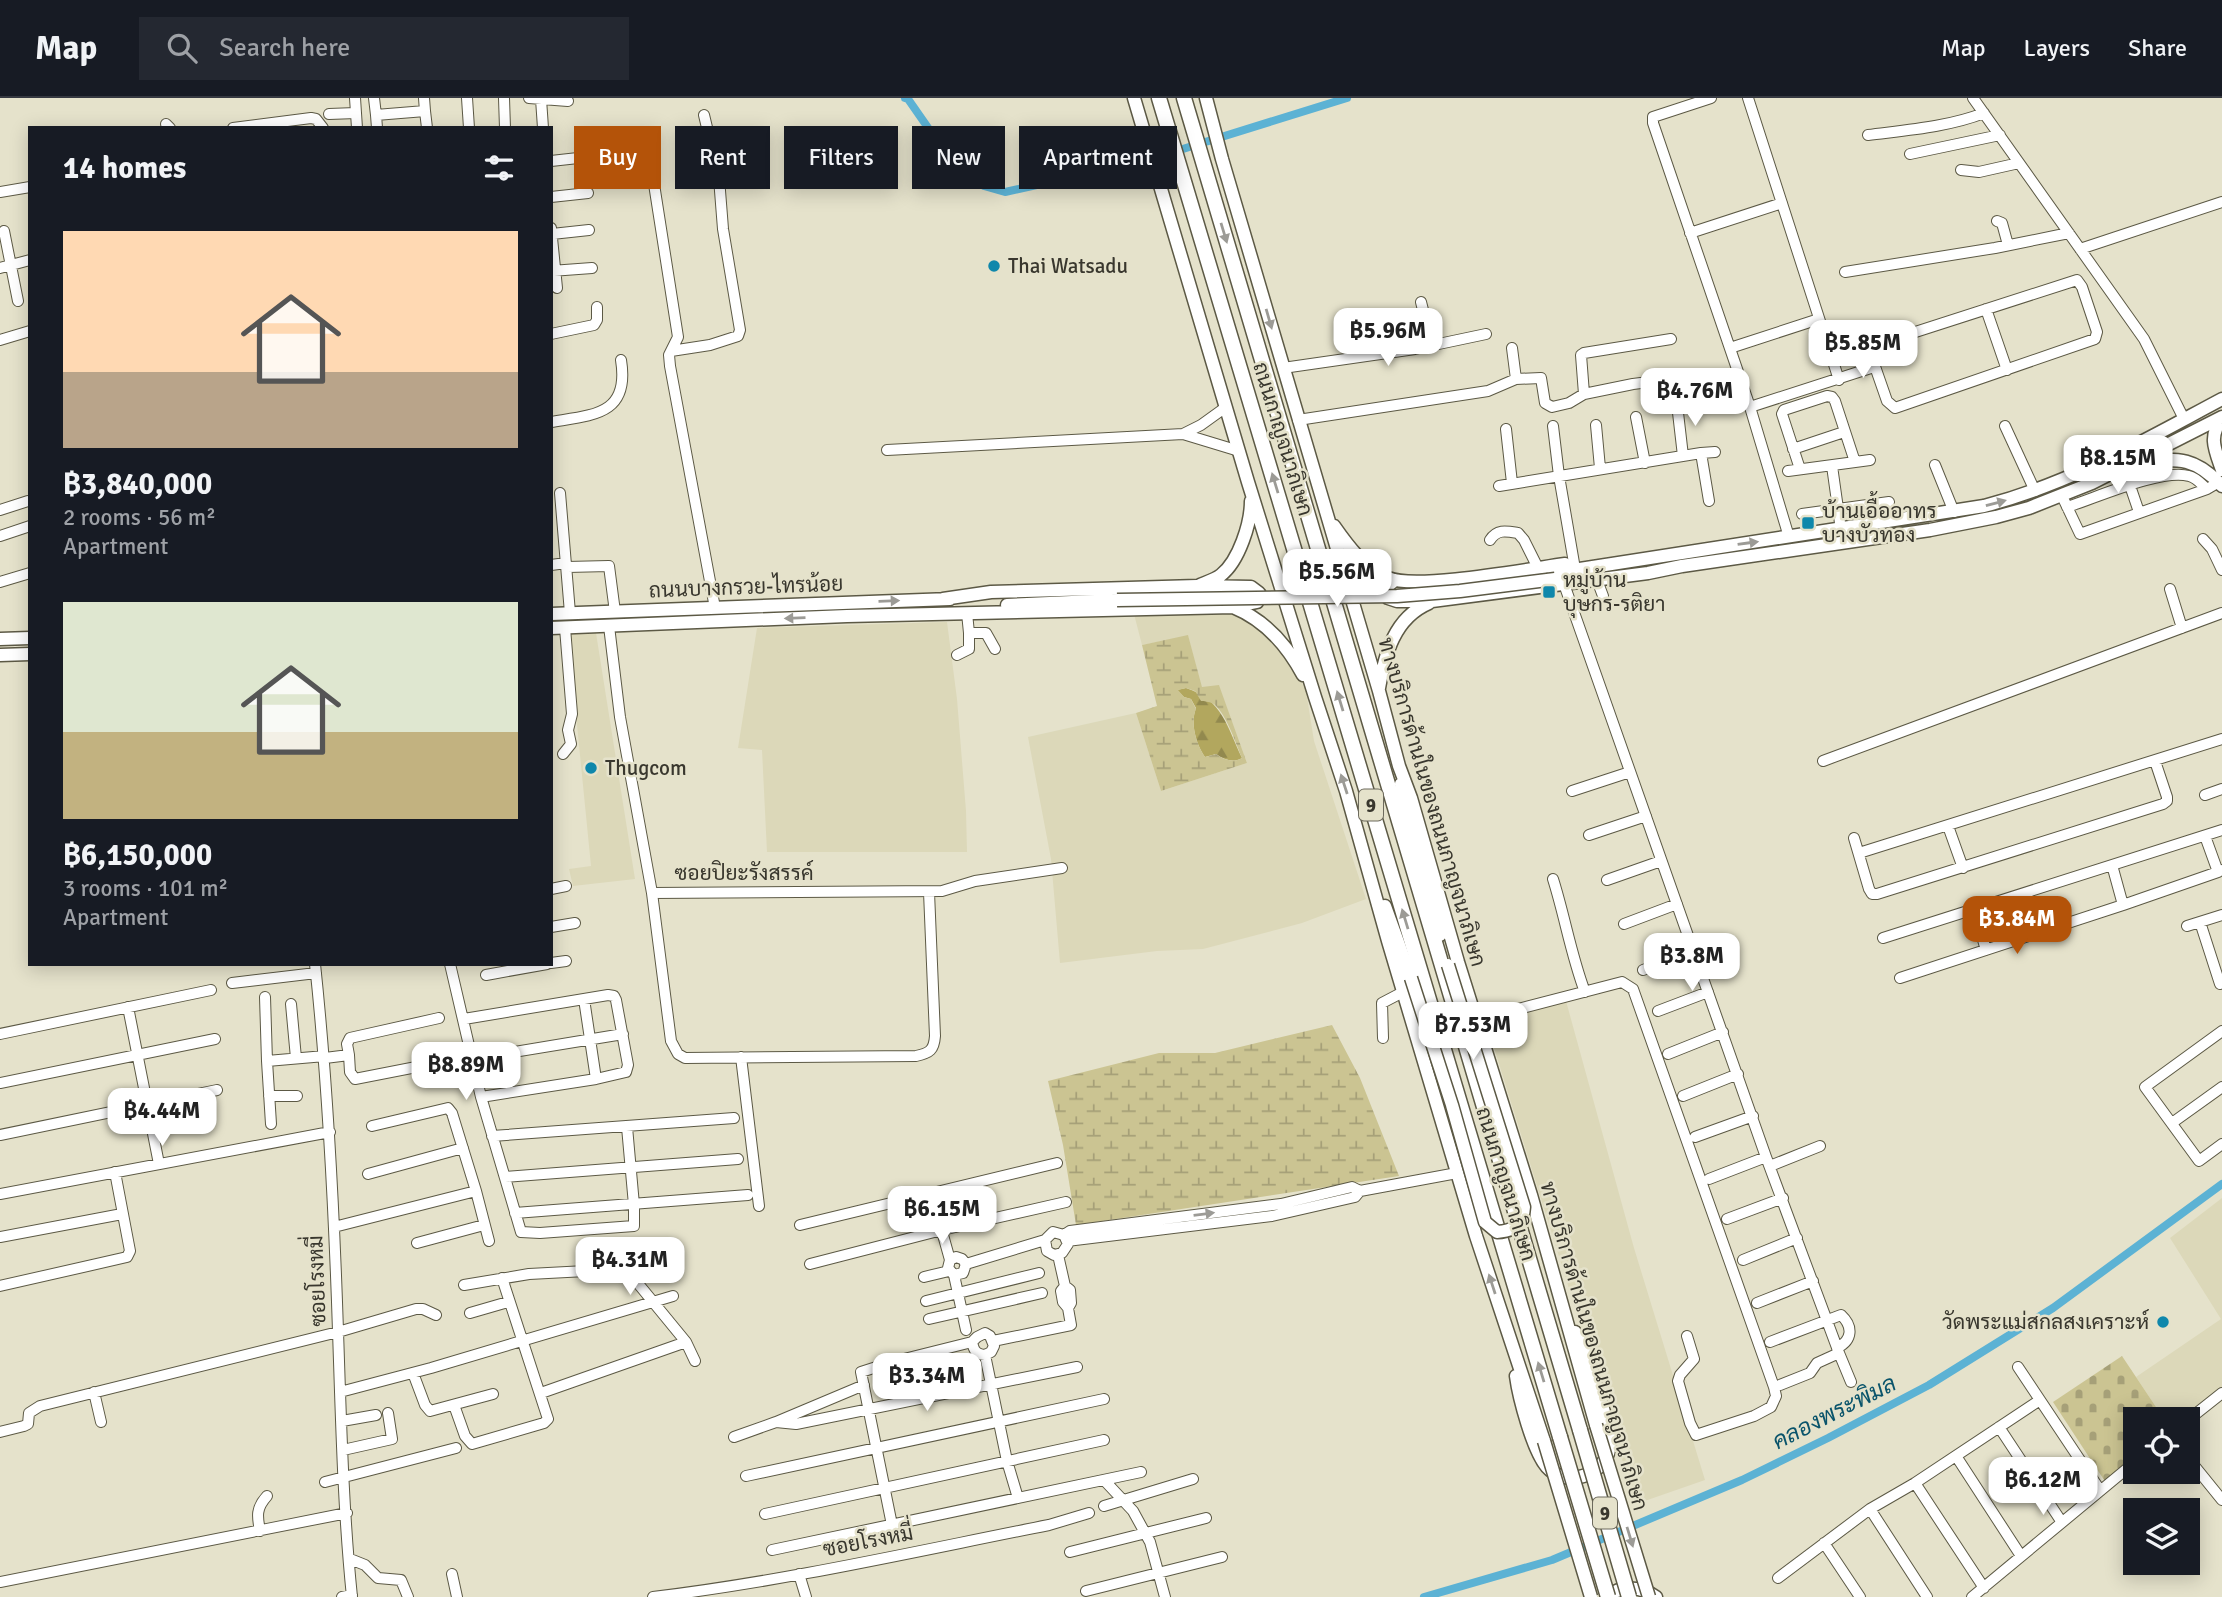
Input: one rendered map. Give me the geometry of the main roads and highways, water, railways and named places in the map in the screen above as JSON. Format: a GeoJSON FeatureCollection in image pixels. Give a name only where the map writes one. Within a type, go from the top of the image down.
{"type":"FeatureCollection","features":[{"type":"Feature","properties":{"kind":"highway","name":"ถนนกาญจนาภิเษก"},"geometry":{"type":"LineString","coordinates":[[1159,98],[1608,1597]]}},
{"type":"Feature","properties":{"kind":"highway","name":"ถนนกาญจนาภิเษก"},"geometry":{"type":"LineString","coordinates":[[1184,98],[1629,1597]]}},
{"type":"Feature","properties":{"kind":"main road"},"geometry":{"type":"LineString","coordinates":[[1134,98],[1239,452],[1346,791],[1457,1173],[1544,1441],[1591,1597]]}},
{"type":"Feature","properties":{"kind":"main road","name":"ทางบริการด้านในของถนนกาญจนาภิเษก"},"geometry":{"type":"LineString","coordinates":[[1206,98],[1399,766],[1531,1195],[1648,1597]]}},
{"type":"Feature","properties":{"kind":"main road"},"geometry":{"type":"LineString","coordinates":[[943,599],[1117,598],[1418,590],[1558,579],[1597,580],[1681,559],[1789,537],[1984,506],[2035,491],[2101,463],[2222,399]]}},
{"type":"Feature","properties":{"kind":"main road"},"geometry":{"type":"LineString","coordinates":[[2221,479],[2219,450],[2213,432],[2222,417]]}},
{"type":"Feature","properties":{"kind":"main road"},"geometry":{"type":"LineString","coordinates":[[1395,580],[1385,588],[1388,598],[1397,601],[1432,601],[1652,559],[1681,559],[1964,524],[2064,502],[2222,417]]}},
{"type":"Feature","properties":{"kind":"main road"},"geometry":{"type":"LineString","coordinates":[[2130,465],[2171,459],[2189,461],[2221,479]]}},
{"type":"Feature","properties":{"kind":"main road"},"geometry":{"type":"LineString","coordinates":[[1197,586],[1221,575],[1239,549],[1248,525],[1251,491]]}},
{"type":"Feature","properties":{"kind":"main road"},"geometry":{"type":"LineString","coordinates":[[1327,517],[1349,547],[1368,565],[1395,580],[1436,580],[1649,552],[1681,559]]}},
{"type":"Feature","properties":{"kind":"main road"},"geometry":{"type":"LineString","coordinates":[[937,614],[1233,607],[1257,602],[1259,593],[1251,587],[1197,586],[991,592],[943,599]]}},
{"type":"Feature","properties":{"kind":"main road"},"geometry":{"type":"LineString","coordinates":[[937,614],[1001,605],[1117,598]]}},
{"type":"Feature","properties":{"kind":"main road","name":"ถนนบางกรวย-ไทรน้อย"},"geometry":{"type":"LineString","coordinates":[[553,614],[943,599]]}},
{"type":"Feature","properties":{"kind":"main road"},"geometry":{"type":"LineString","coordinates":[[1379,691],[1384,659],[1400,625],[1409,614],[1432,601]]}},
{"type":"Feature","properties":{"kind":"main road"},"geometry":{"type":"LineString","coordinates":[[1233,607],[1253,616],[1277,637],[1295,661],[1315,697]]}},
{"type":"Feature","properties":{"kind":"main road","name":"ถนนบางกรวย-ไทรน้อย"},"geometry":{"type":"LineString","coordinates":[[553,628],[937,614]]}},
{"type":"Feature","properties":{"kind":"main road"},"geometry":{"type":"LineString","coordinates":[[0,639],[28,638]]}},
{"type":"Feature","properties":{"kind":"main road"},"geometry":{"type":"LineString","coordinates":[[0,655],[28,654]]}},
{"type":"Feature","properties":{"kind":"main road"},"geometry":{"type":"LineString","coordinates":[[1364,854],[1393,924],[1411,978],[1452,1105],[1485,1222],[1497,1232],[1507,1231],[1520,1223],[1524,1207],[1448,965],[1404,806],[1399,766]]}},
{"type":"Feature","properties":{"kind":"main road"},"geometry":{"type":"LineString","coordinates":[[1511,1345],[1517,1386],[1538,1454],[1549,1470],[1562,1477],[1574,1479],[1600,1468],[1611,1445],[1610,1432],[1586,1352],[1562,1306]]}},
{"type":"Feature","properties":{"kind":"main road"},"geometry":{"type":"LineString","coordinates":[[1608,1597],[1618,1590],[1632,1588],[1646,1591],[1656,1597]]}},
{"type":"Feature","properties":{"kind":"waterway"},"geometry":{"type":"LineString","coordinates":[[905,98],[931,132],[984,186],[1005,192],[1141,162],[1347,98]]}},
{"type":"Feature","properties":{"kind":"waterway","name":"คลองพระพิมล"},"geometry":{"type":"LineString","coordinates":[[1424,1597],[1552,1560],[1742,1480],[1828,1438],[1929,1385],[2053,1308],[2222,1184]]}},
{"type":"Feature","properties":{"kind":"place","name":"Thai Watsadu"},"geometry":{"type":"Point","coordinates":[994,266]}},
{"type":"Feature","properties":{"kind":"place","name":"บ้านเอื้ออาทร บางบัวทอง"},"geometry":{"type":"Point","coordinates":[1808,523]}},
{"type":"Feature","properties":{"kind":"place","name":"หมู่บ้าน บุษกร-รติยา"},"geometry":{"type":"Point","coordinates":[1549,592]}},
{"type":"Feature","properties":{"kind":"place","name":"Thugcom"},"geometry":{"type":"Point","coordinates":[591,768]}},
{"type":"Feature","properties":{"kind":"place","name":"วัดพระแม่สกลสงเคราะห์"},"geometry":{"type":"Point","coordinates":[2163,1322]}}]}
